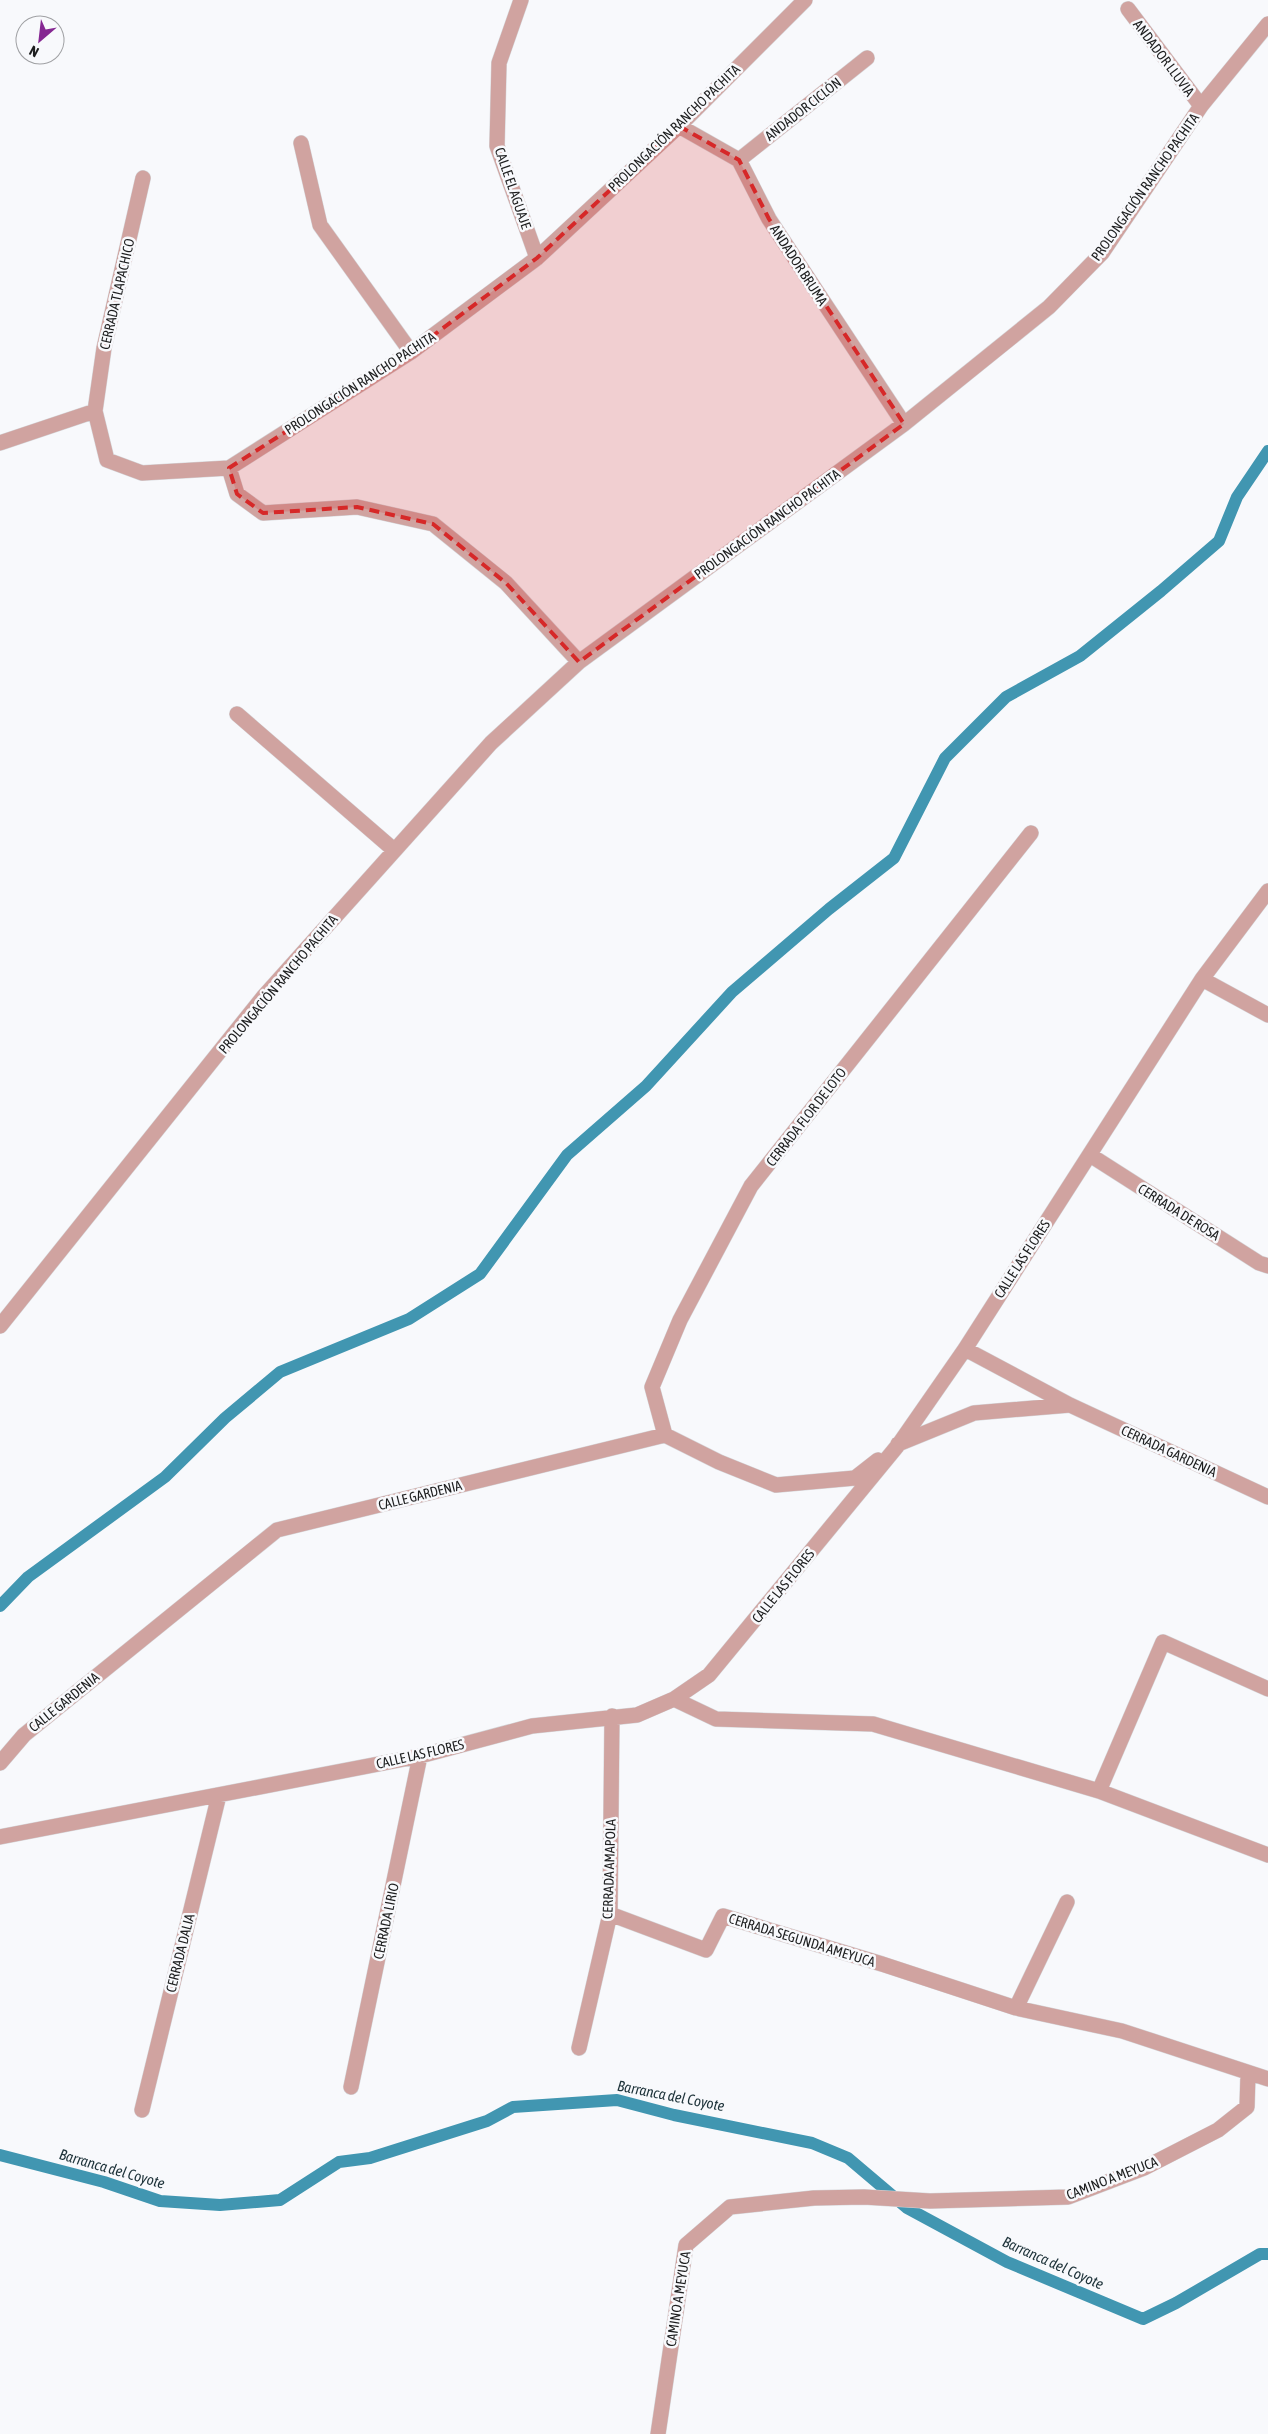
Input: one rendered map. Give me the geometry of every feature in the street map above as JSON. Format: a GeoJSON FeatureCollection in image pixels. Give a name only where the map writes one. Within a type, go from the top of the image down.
{"type":"FeatureCollection","features":[{"type":"Feature","properties":{"kind":"street","name":"CALLE EL AGUAJE"},"geometry":{"type":"LineString","coordinates":[[521,0],[499,63],[497,146],[537,258]]}},
{"type":"Feature","properties":{"kind":"street","name":"PROLONGACIÓN RANCHO PACHITA"},"geometry":{"type":"LineString","coordinates":[[229,468],[411,352],[537,258],[679,126],[805,0]]}},
{"type":"Feature","properties":{"kind":"street","name":"ANDADOR LLUVIA"},"geometry":{"type":"LineString","coordinates":[[1128,9],[1201,106]]}},
{"type":"Feature","properties":{"kind":"street","name":"PROLONGACIÓN RANCHO PACHITA"},"geometry":{"type":"LineString","coordinates":[[0,1326],[264,996],[490,744],[578,662],[904,424],[1049,308],[1102,253],[1201,106],[1268,24]]}},
{"type":"Feature","properties":{"kind":"street","name":"ANDADOR CICLÓN"},"geometry":{"type":"LineString","coordinates":[[739,160],[867,58]]}},
{"type":"Feature","properties":{"kind":"street"},"geometry":{"type":"LineString","coordinates":[[679,126],[739,160]]}},
{"type":"Feature","properties":{"kind":"street"},"geometry":{"type":"LineString","coordinates":[[301,143],[320,225],[411,352]]}},
{"type":"Feature","properties":{"kind":"street","name":"ANDADOR BRUMA"},"geometry":{"type":"LineString","coordinates":[[739,160],[769,219],[904,424]]}},
{"type":"Feature","properties":{"kind":"street","name":"CERRADA TLAPACHICO"},"geometry":{"type":"LineString","coordinates":[[95,411],[104,348],[143,178]]}},
{"type":"Feature","properties":{"kind":"street"},"geometry":{"type":"LineString","coordinates":[[0,443],[95,411],[107,460],[142,473],[229,468],[237,494],[263,513],[356,507],[433,524],[506,583],[578,662]]}},
{"type":"Feature","properties":{"kind":"street"},"geometry":{"type":"LineString","coordinates":[[237,714],[394,850]]}},
{"type":"Feature","properties":{"kind":"street","name":"CERRADA FLOR DE LOTO"},"geometry":{"type":"LineString","coordinates":[[665,1435],[652,1387],[680,1320],[751,1186],[1032,833]]}},
{"type":"Feature","properties":{"kind":"street","name":"CALLE LAS FLORES"},"geometry":{"type":"LineString","coordinates":[[0,1837],[420,1756],[532,1726],[637,1714],[674,1699],[709,1674],[898,1444],[964,1349],[1202,979],[1268,891]]}},
{"type":"Feature","properties":{"kind":"street"},"geometry":{"type":"LineString","coordinates":[[1202,979],[1268,1015]]}},
{"type":"Feature","properties":{"kind":"street","name":"CERRADA DE ROSA"},"geometry":{"type":"LineString","coordinates":[[1090,1155],[1260,1263],[1268,1266]]}},
{"type":"Feature","properties":{"kind":"street"},"geometry":{"type":"LineString","coordinates":[[0,1314],[17,1304]]}},
{"type":"Feature","properties":{"kind":"street","name":"CERRADA GARDENIA"},"geometry":{"type":"LineString","coordinates":[[964,1349],[1070,1406],[1268,1497]]}},
{"type":"Feature","properties":{"kind":"street","name":"CERRADA GARDENIA"},"geometry":{"type":"LineString","coordinates":[[898,1444],[974,1413],[1070,1406]]}},
{"type":"Feature","properties":{"kind":"street"},"geometry":{"type":"LineString","coordinates":[[665,1435],[719,1462],[776,1485],[855,1478],[898,1444]]}},
{"type":"Feature","properties":{"kind":"street","name":"CALLE GARDENIA"},"geometry":{"type":"LineString","coordinates":[[0,1763],[24,1735],[277,1530],[665,1435]]}},
{"type":"Feature","properties":{"kind":"street"},"geometry":{"type":"LineString","coordinates":[[1100,1791],[1163,1642],[1268,1688]]}},
{"type":"Feature","properties":{"kind":"street"},"geometry":{"type":"LineString","coordinates":[[674,1699],[716,1719],[873,1724],[1100,1791],[1268,1855]]}},
{"type":"Feature","properties":{"kind":"street","name":"CERRADA AMAPOLA"},"geometry":{"type":"LineString","coordinates":[[580,2048],[610,1914],[612,1716]]}},
{"type":"Feature","properties":{"kind":"street","name":"CERRADA LIRIO"},"geometry":{"type":"LineString","coordinates":[[351,2087],[420,1756]]}},
{"type":"Feature","properties":{"kind":"street","name":"CERRADA DALIA"},"geometry":{"type":"LineString","coordinates":[[142,2110],[219,1795]]}},
{"type":"Feature","properties":{"kind":"street"},"geometry":{"type":"LineString","coordinates":[[1016,2008],[1067,1902]]}},
{"type":"Feature","properties":{"kind":"street","name":"CERRADA SEGUNDA AMEYUCA"},"geometry":{"type":"LineString","coordinates":[[610,1914],[706,1950],[723,1916],[882,1964],[1016,2008],[1122,2032],[1221,2062],[1248,2074],[1268,2079]]}},
{"type":"Feature","properties":{"kind":"street"},"geometry":{"type":"LineString","coordinates":[[1248,2074],[1268,2067]]}},
{"type":"Feature","properties":{"kind":"street","name":"CAMINO A MEYUCA"},"geometry":{"type":"LineString","coordinates":[[658,2434],[686,2245],[730,2207],[814,2198],[864,2197],[930,2201],[1068,2197],[1144,2168],[1218,2130],[1247,2107],[1248,2074]]}},
{"type":"Feature","properties":{"kind":"highlighted area"},"geometry":{"type":"Polygon","coordinates":[[[679,126],[739,160],[769,219],[904,424],[579,662],[506,583],[433,524],[357,507],[263,513],[237,494],[229,468],[411,352],[537,258],[679,126]]]}},
{"type":"Feature","properties":{"kind":"waterway"},"geometry":{"type":"LineString","coordinates":[[0,1606],[28,1577],[165,1477],[225,1418],[280,1372],[409,1319],[480,1274],[567,1155],[646,1086],[732,992],[829,909],[894,858],[945,758],[1006,697],[1080,656],[1161,591],[1219,541],[1237,497],[1268,451]]}},
{"type":"Feature","properties":{"kind":"waterway","name":"Barranca del Coyote"},"geometry":{"type":"LineString","coordinates":[[0,2155],[104,2182],[160,2201],[220,2205],[280,2200],[339,2162],[370,2158],[487,2121],[513,2107],[617,2100],[674,2115],[812,2143],[848,2158],[907,2208],[1007,2262],[1143,2319],[1176,2303],[1260,2254],[1268,2254]]}}]}
